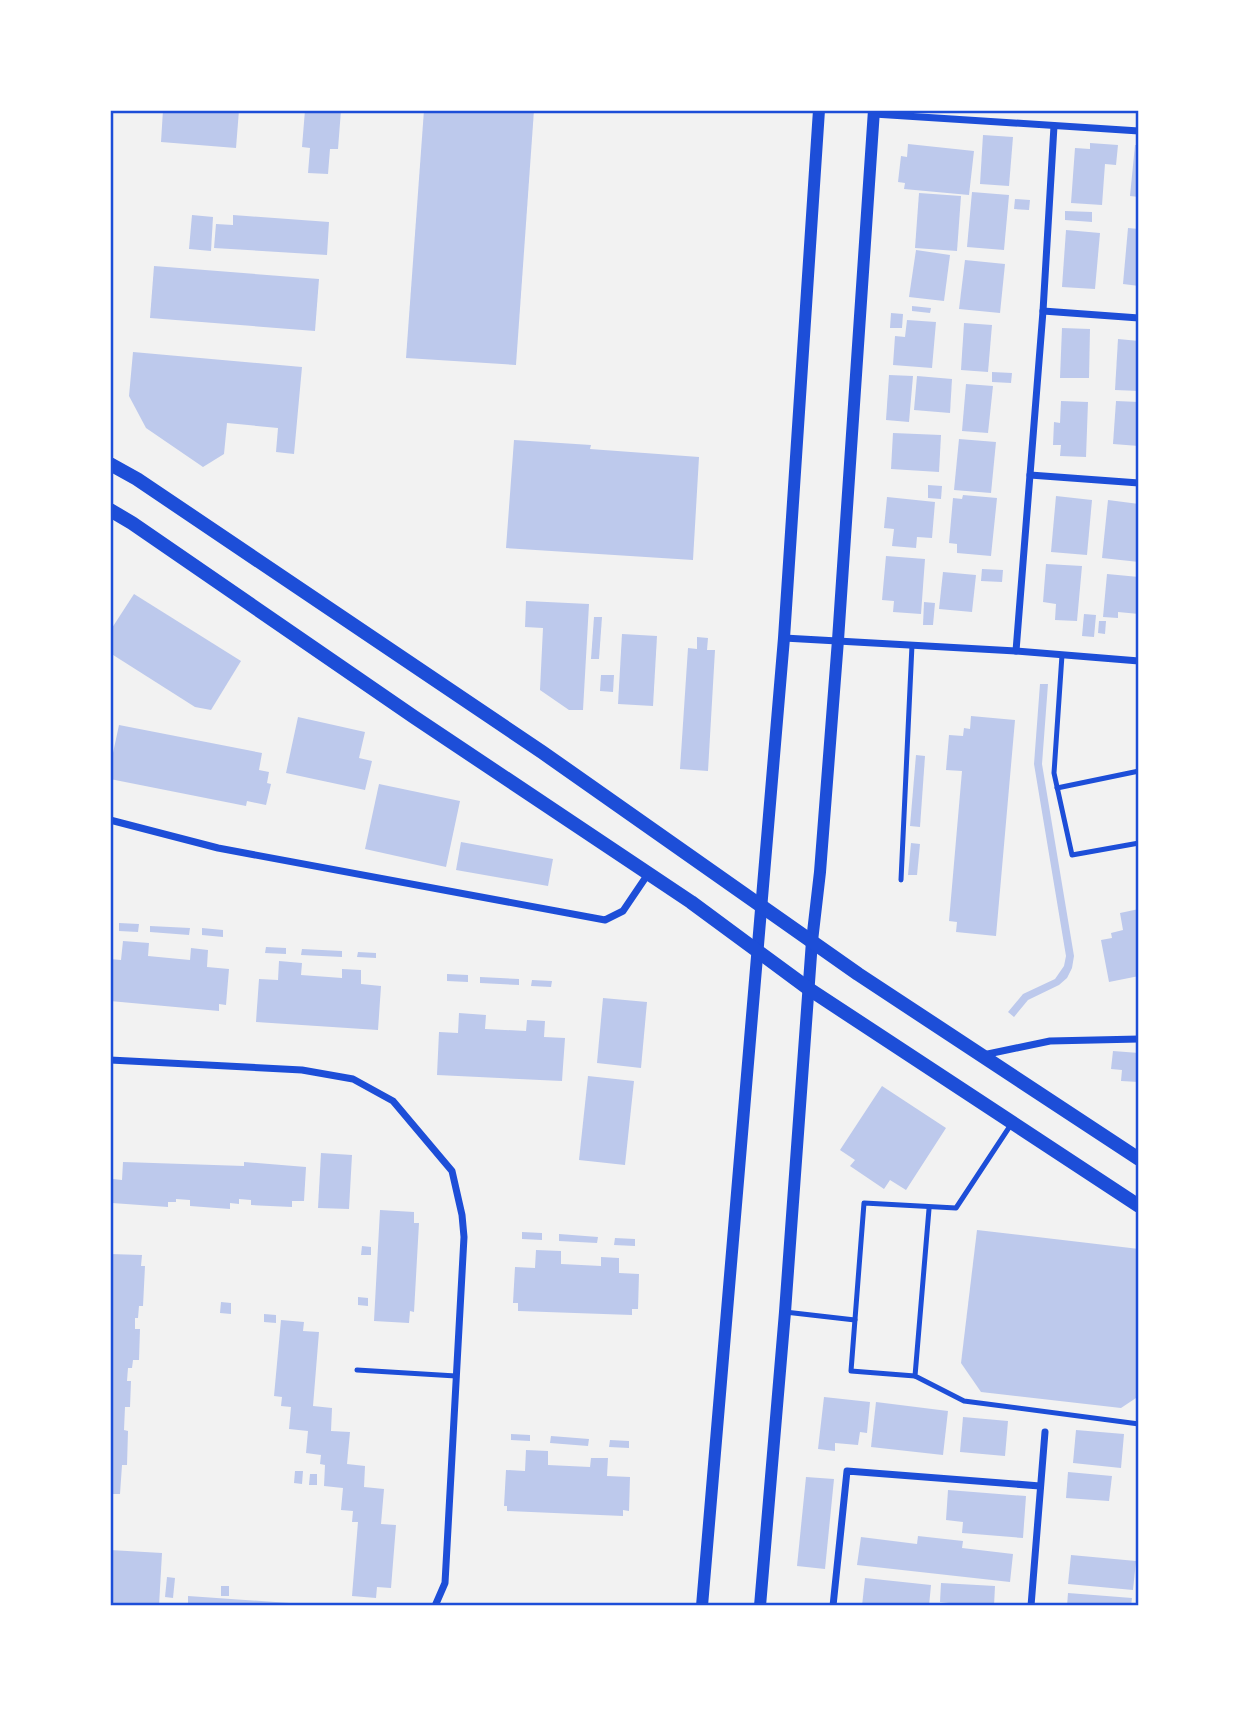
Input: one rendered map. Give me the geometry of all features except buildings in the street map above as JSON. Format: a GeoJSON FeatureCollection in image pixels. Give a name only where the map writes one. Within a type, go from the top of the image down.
{"type":"FeatureCollection","features":[{"type":"Feature","properties":{"kind":"main road"},"geometry":{"type":"LineString","coordinates":[[110,464],[148,486],[542,752],[762,908],[1139,1159]]}},
{"type":"Feature","properties":{"kind":"main road"},"geometry":{"type":"LineString","coordinates":[[110,510],[691,902],[808,989],[1139,1206]]}},
{"type":"Feature","properties":{"kind":"street"},"geometry":{"type":"LineString","coordinates":[[702,1606],[784,638],[819,110]]}},
{"type":"Feature","properties":{"kind":"street"},"geometry":{"type":"LineString","coordinates":[[760,1606],[785,1312],[811,941],[820,872],[838,640],[874,112],[1139,131]]}},
{"type":"Feature","properties":{"kind":"street"},"geometry":{"type":"LineString","coordinates":[[1016,651],[1043,311],[1054,126]]}},
{"type":"Feature","properties":{"kind":"street"},"geometry":{"type":"LineString","coordinates":[[1043,311],[1139,318]]}},
{"type":"Feature","properties":{"kind":"street"},"geometry":{"type":"LineString","coordinates":[[1031,475],[1139,483]]}},
{"type":"Feature","properties":{"kind":"street"},"geometry":{"type":"LineString","coordinates":[[784,638],[1139,661]]}},
{"type":"Feature","properties":{"kind":"street"},"geometry":{"type":"LineString","coordinates":[[110,820],[218,848],[605,920],[623,911],[648,874]]}},
{"type":"Feature","properties":{"kind":"street"},"geometry":{"type":"LineString","coordinates":[[983,1055],[1050,1041],[1139,1038]]}},
{"type":"Feature","properties":{"kind":"street"},"geometry":{"type":"LineString","coordinates":[[110,1060],[302,1070],[353,1079],[394,1101],[452,1171],[463,1215],[464,1237],[445,1583],[435,1606]]}},
{"type":"Feature","properties":{"kind":"street"},"geometry":{"type":"LineString","coordinates":[[1031,1606],[1045,1432]]}},
{"type":"Feature","properties":{"kind":"street"},"geometry":{"type":"LineString","coordinates":[[833,1606],[847,1471],[1040,1486]]}},
{"type":"Feature","properties":{"kind":"lane"},"geometry":{"type":"LineString","coordinates":[[901,880],[912,645]]}},
{"type":"Feature","properties":{"kind":"lane"},"geometry":{"type":"LineString","coordinates":[[1062,655],[1054,773],[1072,855],[1139,843]]}},
{"type":"Feature","properties":{"kind":"lane"},"geometry":{"type":"LineString","coordinates":[[1057,788],[1139,771]]}},
{"type":"Feature","properties":{"kind":"lane"},"geometry":{"type":"LineString","coordinates":[[1012,1122],[956,1209],[864,1203],[850,1371],[915,1376],[964,1401],[1139,1424]]}},
{"type":"Feature","properties":{"kind":"lane"},"geometry":{"type":"LineString","coordinates":[[915,1376],[929,1209]]}},
{"type":"Feature","properties":{"kind":"lane"},"geometry":{"type":"LineString","coordinates":[[785,1312],[855,1320]]}},
{"type":"Feature","properties":{"kind":"lane"},"geometry":{"type":"LineString","coordinates":[[357,1370],[456,1376]]}}]}
